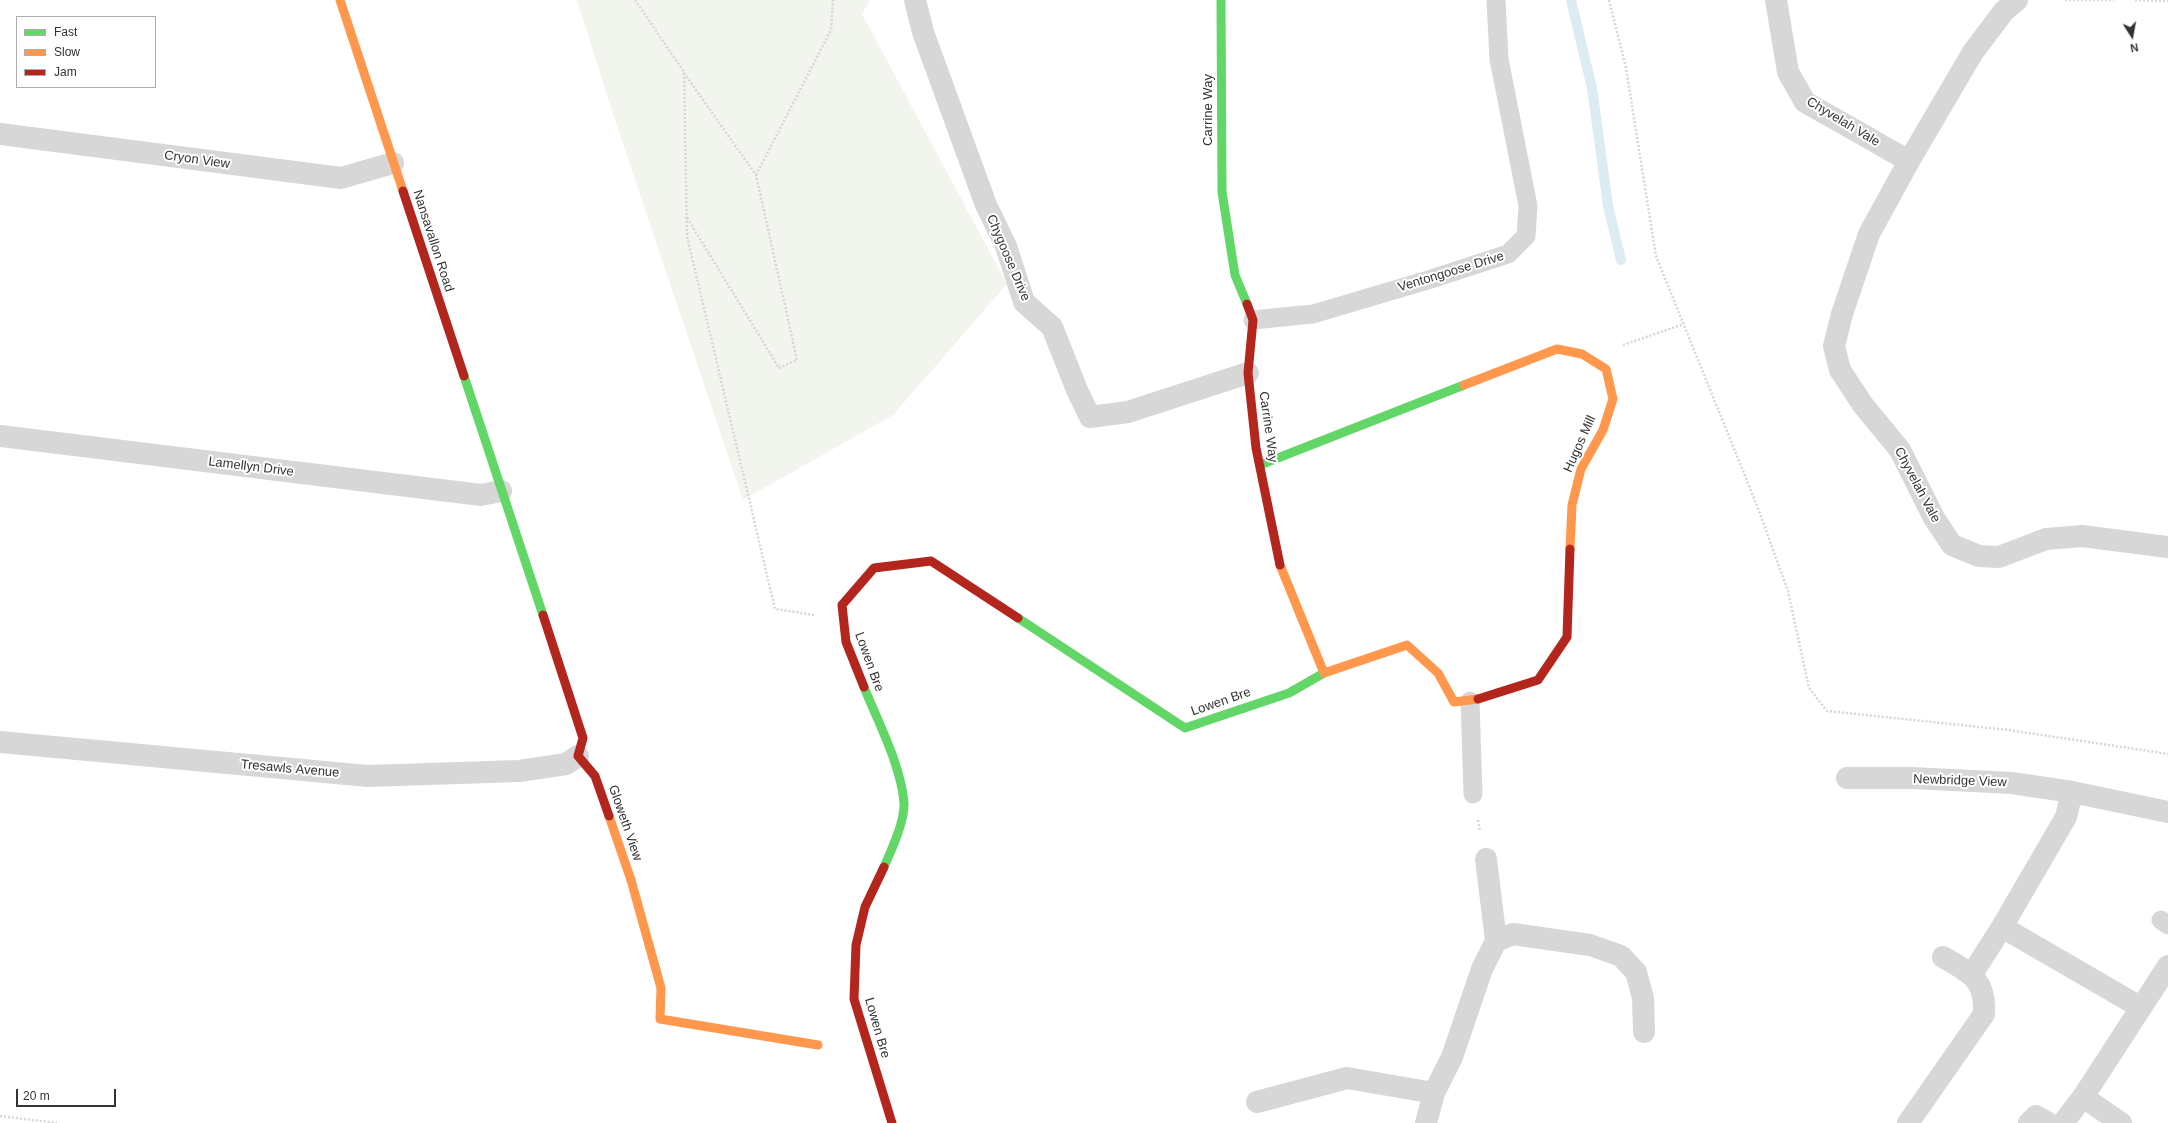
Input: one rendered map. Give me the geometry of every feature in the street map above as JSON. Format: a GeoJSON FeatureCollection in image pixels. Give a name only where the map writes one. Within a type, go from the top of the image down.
{"type":"FeatureCollection","features":[{"type":"Feature","properties":{"kind":"street","name":"Nansavallon Road"},"geometry":{"type":"LineString","coordinates":[[340,0],[502,491]]}},
{"type":"Feature","properties":{"kind":"street","name":"Chygoose Drive"},"geometry":{"type":"LineString","coordinates":[[915,0],[923,32],[986,205],[1006,246],[1024,302],[1052,327],[1090,417],[1128,412],[1248,373]]}},
{"type":"Feature","properties":{"kind":"street","name":"Carrine Way"},"geometry":{"type":"LineString","coordinates":[[1221,0],[1222,192],[1235,275],[1253,320],[1248,373],[1256,448],[1281,571],[1324,674]]}},
{"type":"Feature","properties":{"kind":"street","name":"Chyvelah Vale"},"geometry":{"type":"LineString","coordinates":[[1776,0],[1788,72],[1804,102],[1909,161]]}},
{"type":"Feature","properties":{"kind":"street","name":"Chyvelah Vale"},"geometry":{"type":"LineString","coordinates":[[2017,0],[2004,11],[1973,52],[1909,161],[1869,234],[1842,314],[1834,346],[1840,370],[1863,405],[1900,450],[1934,518],[1952,545],[1979,556],[1999,557],[2046,539],[2082,536],[2168,547]]}},
{"type":"Feature","properties":{"kind":"street","name":"Cryon View"},"geometry":{"type":"LineString","coordinates":[[0,134],[342,178],[393,163]]}},
{"type":"Feature","properties":{"kind":"street","name":"Hugos Mill"},"geometry":{"type":"LineString","coordinates":[[1260,465],[1557,349],[1582,354],[1606,369],[1612,399],[1603,430],[1580,469],[1572,505],[1567,637],[1538,680],[1470,701]]}},
{"type":"Feature","properties":{"kind":"street","name":"Lamellyn Drive"},"geometry":{"type":"LineString","coordinates":[[0,436],[481,495],[502,491]]}},
{"type":"Feature","properties":{"kind":"street"},"geometry":{"type":"LineString","coordinates":[[502,491],[578,720],[583,738],[578,756]]}},
{"type":"Feature","properties":{"kind":"street","name":"Lowen Bre"},"geometry":{"type":"LineString","coordinates":[[892,1123],[854,999],[856,944],[865,907],[895,844],[904,804],[896,767],[846,642],[842,605],[874,568],[931,561],[1185,728],[1289,693],[1324,674]]}},
{"type":"Feature","properties":{"kind":"street"},"geometry":{"type":"LineString","coordinates":[[1324,674],[1407,646],[1438,673],[1454,702],[1470,701]]}},
{"type":"Feature","properties":{"kind":"street","name":"Tresawls Avenue"},"geometry":{"type":"LineString","coordinates":[[0,742],[368,776],[519,771],[566,764],[578,756]]}},
{"type":"Feature","properties":{"kind":"street","name":"Gloweth View"},"geometry":{"type":"LineString","coordinates":[[578,756],[595,776],[631,880],[661,988],[660,1019],[818,1045]]}},
{"type":"Feature","properties":{"kind":"street","name":"Newbridge View"},"geometry":{"type":"LineString","coordinates":[[1847,778],[1912,778],[2012,783],[2072,792],[2168,812]]}},
{"type":"Feature","properties":{"kind":"street"},"geometry":{"type":"LineString","coordinates":[[1972,974],[2002,927],[2066,817],[2072,792]]}},
{"type":"Feature","properties":{"kind":"street"},"geometry":{"type":"LineString","coordinates":[[1426,1123],[1434,1093],[1452,1057],[1482,969],[1496,942],[1486,859]]}},
{"type":"Feature","properties":{"kind":"street"},"geometry":{"type":"LineString","coordinates":[[2002,927],[2140,1007]]}},
{"type":"Feature","properties":{"kind":"street"},"geometry":{"type":"LineString","coordinates":[[1496,942],[1513,934],[1590,945],[1621,956],[1636,972],[1643,998],[1644,1032]]}},
{"type":"Feature","properties":{"kind":"street"},"geometry":{"type":"LineString","coordinates":[[1908,1123],[1984,1014],[1985,1001],[1982,988],[1972,974],[1943,958]]}},
{"type":"Feature","properties":{"kind":"street"},"geometry":{"type":"LineString","coordinates":[[2063,1123],[2083,1097],[2168,966]]}},
{"type":"Feature","properties":{"kind":"street"},"geometry":{"type":"LineString","coordinates":[[1257,1102],[1347,1078],[1434,1093]]}},
{"type":"Feature","properties":{"kind":"street"},"geometry":{"type":"LineString","coordinates":[[2083,1097],[2121,1123]]}},
{"type":"Feature","properties":{"kind":"street"},"geometry":{"type":"LineString","coordinates":[[2029,1123],[2036,1116],[2048,1123]]}},
{"type":"Feature","properties":{"kind":"lane","name":"Ventongoose Drive"},"geometry":{"type":"LineString","coordinates":[[1253,320],[1313,314],[1428,280],[1508,254],[1526,236],[1528,206],[1499,59],[1496,0]]}},
{"type":"Feature","properties":{"kind":"lane"},"geometry":{"type":"LineString","coordinates":[[1470,701],[1473,794]]}},
{"type":"Feature","properties":{"kind":"path"},"geometry":{"type":"LineString","coordinates":[[635,0],[756,175],[797,360],[779,368],[686,215]]}},
{"type":"Feature","properties":{"kind":"path"},"geometry":{"type":"LineString","coordinates":[[756,175],[831,30],[833,0]]}},
{"type":"Feature","properties":{"kind":"path"},"geometry":{"type":"LineString","coordinates":[[1609,0],[1626,68],[1656,256],[1726,433],[1756,503],[1788,591],[1809,688],[1827,711],[2009,730],[2168,754]]}},
{"type":"Feature","properties":{"kind":"path"},"geometry":{"type":"LineString","coordinates":[[2065,0],[2114,0]]}},
{"type":"Feature","properties":{"kind":"path"},"geometry":{"type":"LineString","coordinates":[[2135,0],[2168,0]]}},
{"type":"Feature","properties":{"kind":"path"},"geometry":{"type":"LineString","coordinates":[[684,72],[686,236],[775,609],[844,620]]}},
{"type":"Feature","properties":{"kind":"path"},"geometry":{"type":"LineString","coordinates":[[1588,358],[1684,324]]}},
{"type":"Feature","properties":{"kind":"path"},"geometry":{"type":"LineString","coordinates":[[1473,794],[1486,859]]}},
{"type":"Feature","properties":{"kind":"path"},"geometry":{"type":"LineString","coordinates":[[0,1116],[57,1123]]}},
{"type":"Feature","properties":{"kind":"shaded area"},"geometry":{"type":"Polygon","coordinates":[[[577,0],[870,0],[862,14],[1007,284],[893,415],[743,500],[614,117],[577,0]]]}},
{"type":"Feature","properties":{"kind":"waterway"},"geometry":{"type":"LineString","coordinates":[[1571,0],[1592,88],[1608,206],[1621,260]]}},
{"type":"Feature","properties":{"kind":"traffic: fast"},"geometry":{"type":"LineString","coordinates":[[1221,0],[1222,192],[1235,275],[1247,304]]}},
{"type":"Feature","properties":{"kind":"traffic: fast"},"geometry":{"type":"LineString","coordinates":[[464,376],[543,615]]}},
{"type":"Feature","properties":{"kind":"traffic: fast"},"geometry":{"type":"LineString","coordinates":[[1260,465],[1464,385]]}},
{"type":"Feature","properties":{"kind":"traffic: fast"},"geometry":{"type":"LineString","coordinates":[[1018,618],[1185,728],[1289,693],[1324,673]]}},
{"type":"Feature","properties":{"kind":"traffic: fast"},"geometry":{"type":"LineString","coordinates":[[864,687],[894,759],[904,803],[900,827],[884,867]]}},
{"type":"Feature","properties":{"kind":"traffic: slow"},"geometry":{"type":"LineString","coordinates":[[340,0],[403,191]]}},
{"type":"Feature","properties":{"kind":"traffic: slow"},"geometry":{"type":"LineString","coordinates":[[1464,385],[1557,349],[1582,354],[1606,369],[1613,399],[1603,430],[1581,469],[1572,505],[1570,549]]}},
{"type":"Feature","properties":{"kind":"traffic: slow"},"geometry":{"type":"LineString","coordinates":[[1280,565],[1324,673],[1407,645],[1438,673],[1454,702],[1478,699]]}},
{"type":"Feature","properties":{"kind":"traffic: slow"},"geometry":{"type":"LineString","coordinates":[[609,816],[631,880],[661,988],[660,1019],[818,1045]]}},
{"type":"Feature","properties":{"kind":"traffic: jam"},"geometry":{"type":"LineString","coordinates":[[403,191],[464,376]]}},
{"type":"Feature","properties":{"kind":"traffic: jam"},"geometry":{"type":"LineString","coordinates":[[1247,304],[1253,320],[1248,373],[1256,448],[1280,565]]}},
{"type":"Feature","properties":{"kind":"traffic: jam"},"geometry":{"type":"LineString","coordinates":[[1478,699],[1538,680],[1567,637],[1570,549]]}},
{"type":"Feature","properties":{"kind":"traffic: jam"},"geometry":{"type":"LineString","coordinates":[[864,687],[846,642],[842,605],[874,568],[931,561],[1018,618]]}},
{"type":"Feature","properties":{"kind":"traffic: jam"},"geometry":{"type":"LineString","coordinates":[[543,615],[583,738],[578,756],[595,776],[609,816]]}},
{"type":"Feature","properties":{"kind":"traffic: jam"},"geometry":{"type":"LineString","coordinates":[[884,867],[865,907],[856,945],[854,999],[892,1123]]}}]}
